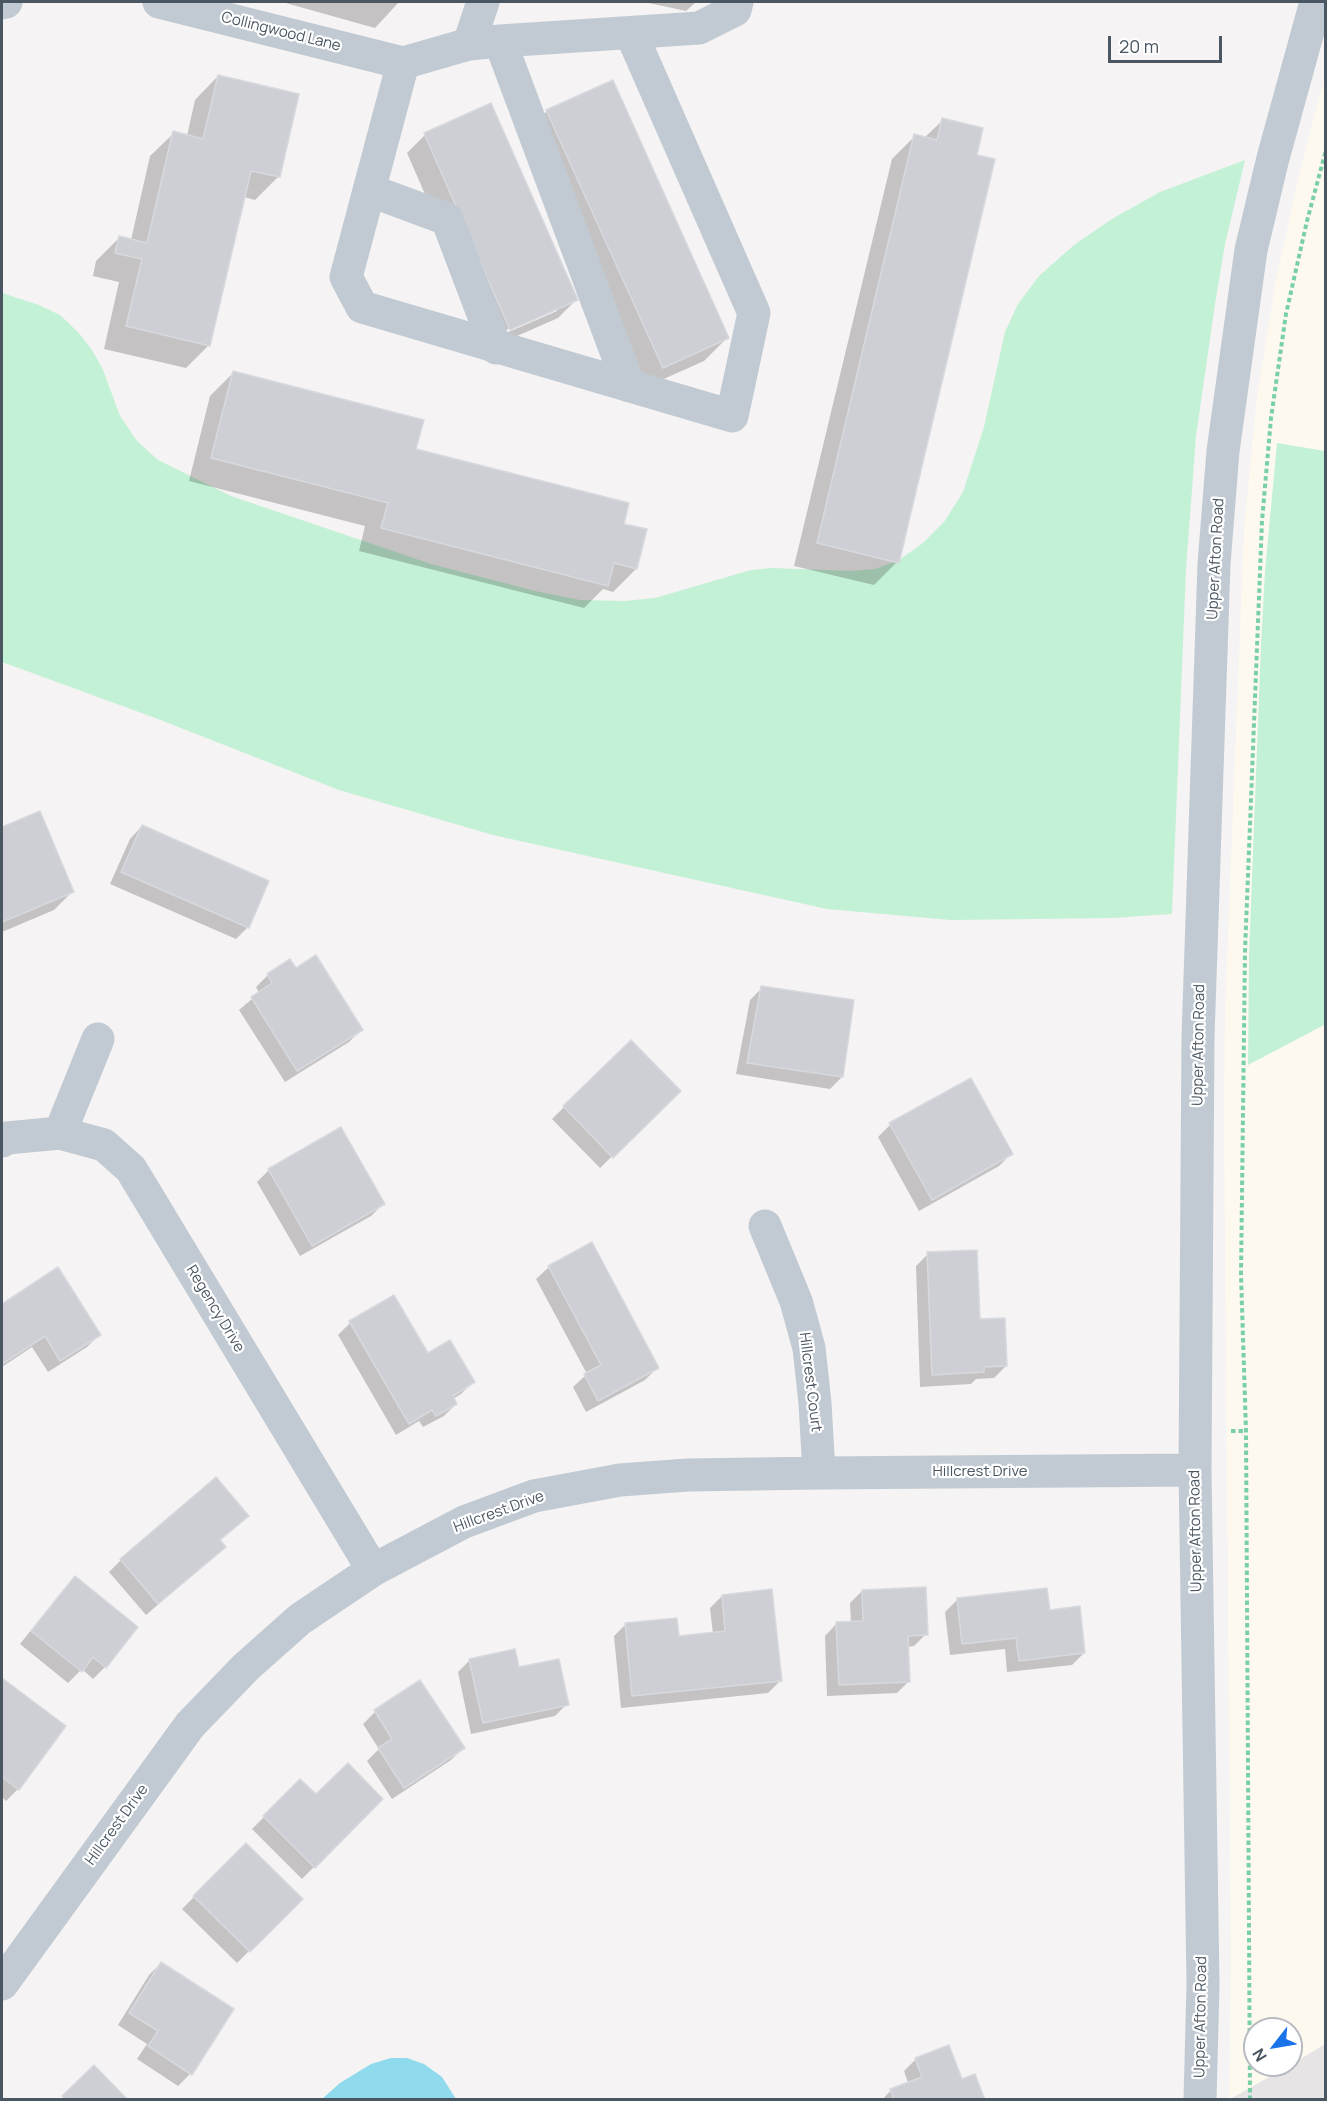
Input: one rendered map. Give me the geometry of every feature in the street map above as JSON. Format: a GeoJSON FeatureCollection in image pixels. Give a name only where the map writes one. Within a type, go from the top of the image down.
{"type":"FeatureCollection","features":[{"type":"Feature","properties":{"kind":"street"},"geometry":{"type":"LineString","coordinates":[[2,3],[6,2]]}},
{"type":"Feature","properties":{"kind":"street"},"geometry":{"type":"LineString","coordinates":[[483,2],[484,43],[629,386]]}},
{"type":"Feature","properties":{"kind":"street"},"geometry":{"type":"LineString","coordinates":[[631,33],[754,313],[732,416],[362,307],[346,277],[403,63],[484,43],[699,28],[735,9],[737,2]]}},
{"type":"Feature","properties":{"kind":"street","name":"Collingwood Lane"},"geometry":{"type":"LineString","coordinates":[[179,4],[403,63]]}},
{"type":"Feature","properties":{"kind":"street","name":"Upper Afton Road"},"geometry":{"type":"LineString","coordinates":[[1200,2100],[1203,1985],[1195,1470],[1198,1037],[1216,542],[1223,451],[1251,250],[1273,158],[1317,18]]}},
{"type":"Feature","properties":{"kind":"street"},"geometry":{"type":"LineString","coordinates":[[369,190],[447,219],[496,348]]}},
{"type":"Feature","properties":{"kind":"street"},"geometry":{"type":"LineString","coordinates":[[60,1133],[98,1039]]}},
{"type":"Feature","properties":{"kind":"street","name":"Regency Drive"},"geometry":{"type":"LineString","coordinates":[[2,1141],[7,1138],[60,1133],[104,1144],[131,1169],[373,1570]]}},
{"type":"Feature","properties":{"kind":"street","name":"Hillcrest Court"},"geometry":{"type":"LineString","coordinates":[[765,1226],[796,1301],[808,1348],[815,1403],[819,1473]]}},
{"type":"Feature","properties":{"kind":"street","name":"Hillcrest Drive"},"geometry":{"type":"LineString","coordinates":[[2,1984],[190,1725],[246,1667],[300,1619],[373,1570],[464,1522],[534,1496],[620,1480],[688,1475],[1195,1470]]}},
{"type":"Feature","properties":{"kind":"path"},"geometry":{"type":"LineString","coordinates":[[1250,2100],[1246,1431],[1241,1275],[1245,939],[1262,532],[1271,418],[1286,314],[1326,150]]}},
{"type":"Feature","properties":{"kind":"shaded area"},"geometry":{"type":"Polygon","coordinates":[[[1325,76],[1326,2044],[1303,2057],[1303,2017],[1243,2017],[1243,2077],[1269,2077],[1229,2100],[1231,1963],[1225,1012],[1244,529],[1257,396],[1276,280],[1302,162],[1325,76]]]}},
{"type":"Feature","properties":{"kind":"shaded area"},"geometry":{"type":"Polygon","coordinates":[[[1325,2044],[1325,2099],[1230,2099],[1269,2077],[1303,2077],[1303,2058],[1325,2044]]]}},
{"type":"Feature","properties":{"kind":"green space"},"geometry":{"type":"Polygon","coordinates":[[[1245,160],[1225,244],[1196,436],[1186,569],[1172,914],[1112,918],[951,920],[827,909],[493,835],[339,790],[158,719],[2,662],[2,293],[39,305],[60,315],[78,332],[92,350],[103,370],[120,416],[137,441],[158,460],[231,496],[431,564],[535,591],[580,600],[624,601],[655,598],[751,570],[772,568],[851,571],[875,569],[899,560],[923,543],[944,522],[963,492],[984,427],[1005,332],[1018,304],[1039,276],[1074,245],[1112,219],[1160,192],[1245,160]]]}},
{"type":"Feature","properties":{"kind":"green space"},"geometry":{"type":"Polygon","coordinates":[[[1277,443],[1325,451],[1326,1024],[1248,1065],[1249,955],[1261,644],[1265,571],[1277,443]]]}},
{"type":"Feature","properties":{"kind":"water"},"geometry":{"type":"Polygon","coordinates":[[[391,2058],[407,2058],[424,2064],[442,2077],[456,2099],[322,2099],[340,2083],[371,2064],[391,2058]]]}},
{"type":"Feature","properties":{"kind":"building"},"geometry":{"type":"Polygon","coordinates":[[[218,75],[299,94],[280,177],[251,171],[210,346],[126,326],[142,259],[115,253],[119,236],[147,243],[173,131],[203,139],[218,75]]]}},
{"type":"Feature","properties":{"kind":"building"},"geometry":{"type":"Polygon","coordinates":[[[613,80],[729,338],[663,368],[546,110],[613,80]]]}},
{"type":"Feature","properties":{"kind":"building"},"geometry":{"type":"Polygon","coordinates":[[[491,103],[578,300],[510,330],[424,133],[491,103]]]}},
{"type":"Feature","properties":{"kind":"building"},"geometry":{"type":"Polygon","coordinates":[[[942,118],[983,128],[977,155],[995,159],[899,563],[817,543],[914,134],[937,140],[942,118]]]}},
{"type":"Feature","properties":{"kind":"building"},"geometry":{"type":"Polygon","coordinates":[[[233,371],[424,420],[416,449],[629,503],[624,524],[647,529],[637,569],[614,563],[608,586],[381,528],[388,503],[211,458],[233,371]]]}},
{"type":"Feature","properties":{"kind":"building"},"geometry":{"type":"Polygon","coordinates":[[[40,811],[74,892],[2,922],[2,827],[40,811]]]}},
{"type":"Feature","properties":{"kind":"building"},"geometry":{"type":"Polygon","coordinates":[[[142,825],[269,881],[249,928],[121,872],[142,825]]]}},
{"type":"Feature","properties":{"kind":"building"},"geometry":{"type":"Polygon","coordinates":[[[316,955],[363,1030],[297,1071],[251,997],[272,983],[267,974],[290,959],[296,968],[316,955]]]}},
{"type":"Feature","properties":{"kind":"building"},"geometry":{"type":"Polygon","coordinates":[[[761,986],[854,1000],[843,1077],[747,1063],[761,986]]]}},
{"type":"Feature","properties":{"kind":"building"},"geometry":{"type":"Polygon","coordinates":[[[631,1040],[681,1091],[613,1158],[563,1106],[631,1040]]]}},
{"type":"Feature","properties":{"kind":"building"},"geometry":{"type":"Polygon","coordinates":[[[971,1078],[1013,1154],[932,1200],[889,1123],[971,1078]]]}},
{"type":"Feature","properties":{"kind":"building"},"geometry":{"type":"Polygon","coordinates":[[[341,1127],[385,1204],[312,1246],[268,1169],[341,1127]]]}},
{"type":"Feature","properties":{"kind":"building"},"geometry":{"type":"Polygon","coordinates":[[[592,1242],[659,1368],[598,1401],[584,1374],[601,1365],[548,1266],[592,1242]]]}},
{"type":"Feature","properties":{"kind":"building"},"geometry":{"type":"Polygon","coordinates":[[[977,1250],[980,1319],[1005,1318],[1007,1366],[984,1367],[984,1372],[932,1375],[927,1252],[977,1250]]]}},
{"type":"Feature","properties":{"kind":"building"},"geometry":{"type":"Polygon","coordinates":[[[58,1267],[101,1335],[60,1361],[45,1336],[2,1364],[2,1304],[58,1267]]]}},
{"type":"Feature","properties":{"kind":"building"},"geometry":{"type":"Polygon","coordinates":[[[394,1295],[428,1353],[450,1340],[475,1382],[453,1396],[457,1404],[436,1416],[432,1410],[409,1424],[349,1321],[394,1295]]]}},
{"type":"Feature","properties":{"kind":"building"},"geometry":{"type":"Polygon","coordinates":[[[216,1477],[249,1516],[220,1540],[226,1547],[158,1604],[120,1559],[216,1477]]]}},
{"type":"Feature","properties":{"kind":"building"},"geometry":{"type":"Polygon","coordinates":[[[75,1576],[138,1627],[106,1668],[93,1657],[82,1672],[31,1631],[75,1576]]]}},
{"type":"Feature","properties":{"kind":"building"},"geometry":{"type":"Polygon","coordinates":[[[926,1587],[928,1635],[908,1636],[910,1682],[839,1685],[836,1622],[863,1621],[862,1590],[926,1587]]]}},
{"type":"Feature","properties":{"kind":"building"},"geometry":{"type":"Polygon","coordinates":[[[1047,1588],[1050,1610],[1080,1606],[1085,1653],[1019,1661],[1016,1638],[962,1644],[957,1598],[1047,1588]]]}},
{"type":"Feature","properties":{"kind":"building"},"geometry":{"type":"Polygon","coordinates":[[[772,1589],[782,1681],[632,1696],[625,1623],[677,1618],[679,1636],[725,1631],[722,1595],[772,1589]]]}},
{"type":"Feature","properties":{"kind":"building"},"geometry":{"type":"Polygon","coordinates":[[[515,1649],[519,1667],[559,1659],[569,1705],[483,1723],[469,1659],[515,1649]]]}},
{"type":"Feature","properties":{"kind":"building"},"geometry":{"type":"Polygon","coordinates":[[[2,1678],[66,1726],[19,1790],[2,1777],[2,1678]]]}},
{"type":"Feature","properties":{"kind":"building"},"geometry":{"type":"Polygon","coordinates":[[[420,1680],[465,1748],[404,1788],[378,1748],[392,1739],[374,1710],[420,1680]]]}},
{"type":"Feature","properties":{"kind":"building"},"geometry":{"type":"Polygon","coordinates":[[[348,1763],[383,1799],[315,1868],[263,1816],[300,1779],[316,1794],[348,1763]]]}},
{"type":"Feature","properties":{"kind":"building"},"geometry":{"type":"Polygon","coordinates":[[[246,1843],[303,1899],[250,1952],[193,1896],[246,1843]]]}},
{"type":"Feature","properties":{"kind":"building"},"geometry":{"type":"Polygon","coordinates":[[[161,1962],[234,2009],[192,2075],[148,2046],[158,2031],[129,2013],[161,1962]]]}},
{"type":"Feature","properties":{"kind":"building"},"geometry":{"type":"Polygon","coordinates":[[[949,2045],[962,2079],[975,2074],[985,2100],[894,2100],[890,2089],[922,2077],[915,2058],[949,2045]]]}},
{"type":"Feature","properties":{"kind":"building"},"geometry":{"type":"Polygon","coordinates":[[[94,2065],[128,2100],[66,2100],[62,2096],[94,2065]]]}}]}
